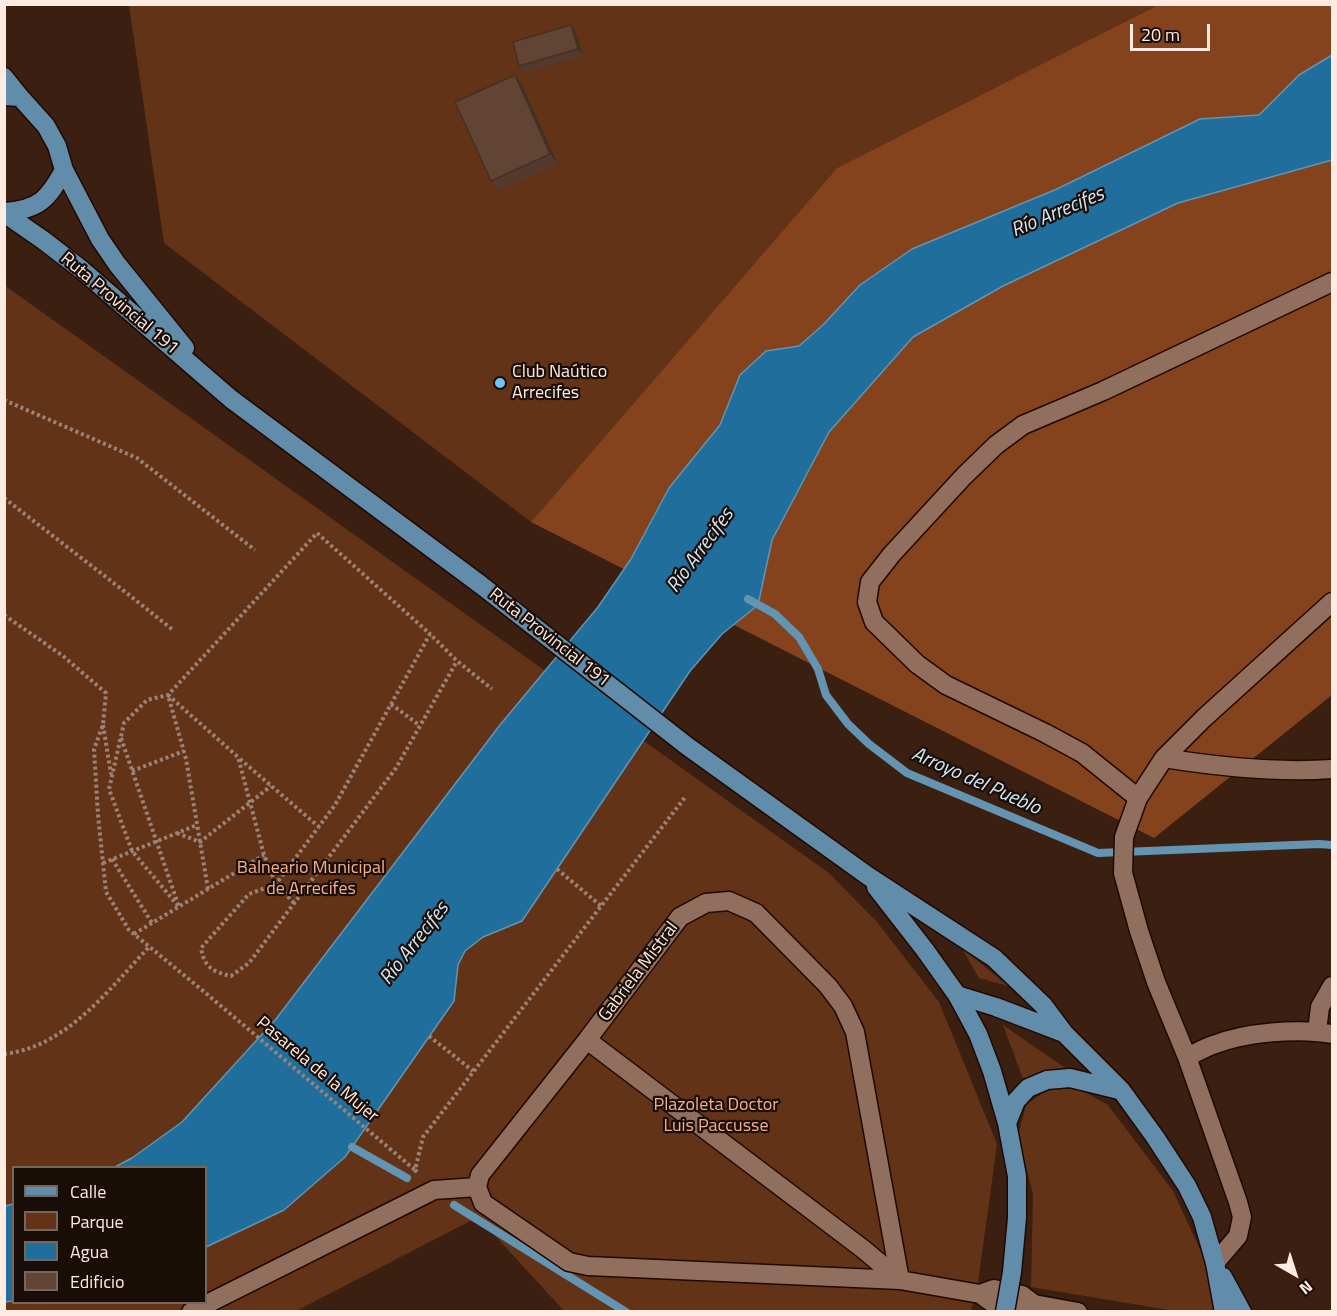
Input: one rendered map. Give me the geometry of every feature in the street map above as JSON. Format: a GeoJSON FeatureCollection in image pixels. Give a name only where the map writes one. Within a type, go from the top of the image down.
{"type":"FeatureCollection","features":[{"type":"Feature","properties":{"kind":"main road"},"geometry":{"type":"LineString","coordinates":[[4,77],[12,96]]}},
{"type":"Feature","properties":{"kind":"main road","name":"Ruta Provincial 191"},"geometry":{"type":"LineString","coordinates":[[12,96],[46,126],[57,146],[64,170],[100,238],[117,264],[172,333],[231,399]]}},
{"type":"Feature","properties":{"kind":"main road"},"geometry":{"type":"LineString","coordinates":[[4,213],[23,211],[39,203],[53,190],[64,170]]}},
{"type":"Feature","properties":{"kind":"main road","name":"Ruta Provincial 191"},"geometry":{"type":"LineString","coordinates":[[4,213],[82,270],[231,399],[481,585],[687,746],[868,876]]}},
{"type":"Feature","properties":{"kind":"main road"},"geometry":{"type":"LineString","coordinates":[[868,876],[957,995],[978,1034],[992,1071],[1017,1176],[1017,1218],[1012,1272],[1005,1311]]}},
{"type":"Feature","properties":{"kind":"main road"},"geometry":{"type":"LineString","coordinates":[[868,876],[994,958],[1043,1005],[1064,1034],[1121,1090],[1187,1186],[1202,1217],[1215,1263],[1224,1311]]}},
{"type":"Feature","properties":{"kind":"main road"},"geometry":{"type":"LineString","coordinates":[[957,995],[996,1007],[1064,1034]]}},
{"type":"Feature","properties":{"kind":"main road"},"geometry":{"type":"LineString","coordinates":[[1006,1123],[1016,1101],[1028,1088],[1047,1080],[1070,1078],[1121,1090]]}},
{"type":"Feature","properties":{"kind":"main road"},"geometry":{"type":"LineString","coordinates":[[1215,1263],[1242,1311]]}},
{"type":"Feature","properties":{"kind":"street"},"geometry":{"type":"LineString","coordinates":[[1138,798],[1082,753],[946,685],[917,664],[874,622],[867,602],[870,582],[892,554],[964,476],[996,445],[1023,425],[1103,391],[1332,282]]}},
{"type":"Feature","properties":{"kind":"street"},"geometry":{"type":"LineString","coordinates":[[1215,1263],[1238,1236],[1242,1217],[1187,1057],[1156,981],[1139,931],[1123,873],[1124,837],[1138,798],[1164,758],[1204,718],[1332,602]]}},
{"type":"Feature","properties":{"kind":"street"},"geometry":{"type":"LineString","coordinates":[[1164,758],[1251,770],[1332,769]]}},
{"type":"Feature","properties":{"kind":"street","name":"Gabriela Mistral"},"geometry":{"type":"LineString","coordinates":[[477,1187],[480,1175],[587,1040],[680,917],[706,903],[729,901],[756,913],[828,986],[843,1006],[855,1032],[900,1280]]}},
{"type":"Feature","properties":{"kind":"street"},"geometry":{"type":"LineString","coordinates":[[1187,1057],[1214,1044],[1246,1036],[1289,1031],[1325,1033],[1320,1007],[1332,986]]}},
{"type":"Feature","properties":{"kind":"street"},"geometry":{"type":"LineString","coordinates":[[587,1040],[863,1249],[900,1280]]}},
{"type":"Feature","properties":{"kind":"street"},"geometry":{"type":"LineString","coordinates":[[207,1303],[434,1190],[477,1187],[483,1203],[569,1262],[588,1266],[900,1280],[980,1293],[991,1302],[1019,1307],[1034,1304],[1078,1311]]}},
{"type":"Feature","properties":{"kind":"street"},"geometry":{"type":"LineString","coordinates":[[191,1311],[205,1304]]}},
{"type":"Feature","properties":{"kind":"path"},"geometry":{"type":"LineString","coordinates":[[4,400],[137,458],[255,550]]}},
{"type":"Feature","properties":{"kind":"path"},"geometry":{"type":"LineString","coordinates":[[4,498],[173,630]]}},
{"type":"Feature","properties":{"kind":"path"},"geometry":{"type":"LineString","coordinates":[[179,907],[132,851],[109,789],[124,723],[147,700],[168,695],[317,533],[457,661],[492,689]]}},
{"type":"Feature","properties":{"kind":"path"},"geometry":{"type":"LineString","coordinates":[[4,615],[63,656],[106,693],[103,725],[112,777]]}},
{"type":"Feature","properties":{"kind":"path"},"geometry":{"type":"LineString","coordinates":[[430,634],[335,805],[319,827],[276,884],[249,894],[201,948],[203,959],[212,969],[231,976],[249,963],[396,768],[457,661]]}},
{"type":"Feature","properties":{"kind":"path"},"geometry":{"type":"LineString","coordinates":[[168,695],[183,751],[208,889]]}},
{"type":"Feature","properties":{"kind":"path"},"geometry":{"type":"LineString","coordinates":[[168,695],[319,827]]}},
{"type":"Feature","properties":{"kind":"path"},"geometry":{"type":"LineString","coordinates":[[391,704],[419,725]]}},
{"type":"Feature","properties":{"kind":"path","name":"Pasarela de la Mujer"},"geometry":{"type":"LineString","coordinates":[[103,725],[94,749],[102,863],[106,891],[129,930],[415,1170],[434,1190]]}},
{"type":"Feature","properties":{"kind":"path"},"geometry":{"type":"LineString","coordinates":[[121,738],[179,907]]}},
{"type":"Feature","properties":{"kind":"path"},"geometry":{"type":"LineString","coordinates":[[132,771],[183,751]]}},
{"type":"Feature","properties":{"kind":"path"},"geometry":{"type":"LineString","coordinates":[[238,757],[264,855],[276,884],[294,903]]}},
{"type":"Feature","properties":{"kind":"path"},"geometry":{"type":"LineString","coordinates":[[200,842],[271,786]]}},
{"type":"Feature","properties":{"kind":"path"},"geometry":{"type":"LineString","coordinates":[[415,1170],[423,1137],[686,796]]}},
{"type":"Feature","properties":{"kind":"path"},"geometry":{"type":"LineString","coordinates":[[102,863],[197,825]]}},
{"type":"Feature","properties":{"kind":"path"},"geometry":{"type":"LineString","coordinates":[[177,833],[200,842]]}},
{"type":"Feature","properties":{"kind":"path"},"geometry":{"type":"LineString","coordinates":[[134,934],[264,855]]}},
{"type":"Feature","properties":{"kind":"path"},"geometry":{"type":"LineString","coordinates":[[112,859],[152,923]]}},
{"type":"Feature","properties":{"kind":"path"},"geometry":{"type":"LineString","coordinates":[[557,869],[601,906]]}},
{"type":"Feature","properties":{"kind":"path"},"geometry":{"type":"LineString","coordinates":[[4,1054],[19,1052],[58,1035],[83,1017],[149,947]]}},
{"type":"Feature","properties":{"kind":"path"},"geometry":{"type":"LineString","coordinates":[[429,1036],[473,1071]]}},
{"type":"Feature","properties":{"kind":"green space","name":"Club Naútico Arrecifes"},"geometry":{"type":"Polygon","coordinates":[[[129,5],[1158,5],[837,168],[531,522],[164,243],[129,5]]]}},
{"type":"Feature","properties":{"kind":"green space","name":"Balneario Municipal de Arrecifes"},"geometry":{"type":"Polygon","coordinates":[[[4,285],[829,873],[877,922],[939,1002],[997,1144],[977,1290],[971,1311],[564,1311],[478,1217],[296,1311],[5,1311],[4,285]]]}},
{"type":"Feature","properties":{"kind":"green space"},"geometry":{"type":"Polygon","coordinates":[[[961,947],[1008,986],[979,978],[961,947]]]}},
{"type":"Feature","properties":{"kind":"green space"},"geometry":{"type":"Polygon","coordinates":[[[1003,1025],[1064,1067],[1025,1084],[1003,1025]]]}},
{"type":"Feature","properties":{"kind":"green space"},"geometry":{"type":"Polygon","coordinates":[[[1048,1089],[1079,1089],[1108,1105],[1173,1191],[1204,1258],[1216,1309],[1175,1311],[1031,1287],[1033,1194],[1018,1136],[1026,1105],[1048,1089]]]}},
{"type":"Feature","properties":{"kind":"shaded area"},"geometry":{"type":"Polygon","coordinates":[[[1158,5],[1332,5],[1332,695],[1154,838],[531,522],[837,168],[1158,5]]]}},
{"type":"Feature","properties":{"kind":"water","name":"Río Arrecifes"},"geometry":{"type":"Polygon","coordinates":[[[1332,55],[1332,160],[1178,203],[1003,286],[913,337],[829,432],[772,540],[758,605],[722,634],[690,671],[522,921],[483,937],[465,951],[458,965],[454,1001],[345,1157],[284,1210],[207,1247],[207,1166],[117,1166],[132,1158],[182,1122],[276,1019],[500,725],[598,607],[631,559],[669,488],[720,425],[740,375],[766,351],[799,346],[823,325],[860,285],[912,249],[1057,189],[1200,119],[1259,115],[1299,75],[1332,55]]]}},
{"type":"Feature","properties":{"kind":"water"},"geometry":{"type":"Polygon","coordinates":[[[12,1204],[12,1301],[5,1302],[5,1206],[12,1204]]]}},
{"type":"Feature","properties":{"kind":"building"},"geometry":{"type":"Polygon","coordinates":[[[571,25],[578,49],[519,66],[513,42],[571,25]]]}},
{"type":"Feature","properties":{"kind":"building"},"geometry":{"type":"Polygon","coordinates":[[[515,75],[550,154],[491,181],[455,102],[515,75]]]}},
{"type":"Feature","properties":{"kind":"waterway","name":"Arroyo del Pueblo"},"geometry":{"type":"LineString","coordinates":[[748,599],[775,614],[799,637],[818,669],[826,695],[848,724],[869,744],[907,773],[1098,853],[1332,845]]}},
{"type":"Feature","properties":{"kind":"waterway"},"geometry":{"type":"LineString","coordinates":[[352,1147],[407,1178]]}},
{"type":"Feature","properties":{"kind":"waterway"},"geometry":{"type":"LineString","coordinates":[[454,1205],[626,1312]]}},
{"type":"Feature","properties":{"kind":"place","name":"Club Naútico Arrecifes"},"geometry":{"type":"Point","coordinates":[500,383]}},
{"type":"Feature","properties":{"kind":"park label","name":"Plazoleta Doctor Luis Paccusse"},"geometry":{"type":"Point","coordinates":[716,1116]}}]}
